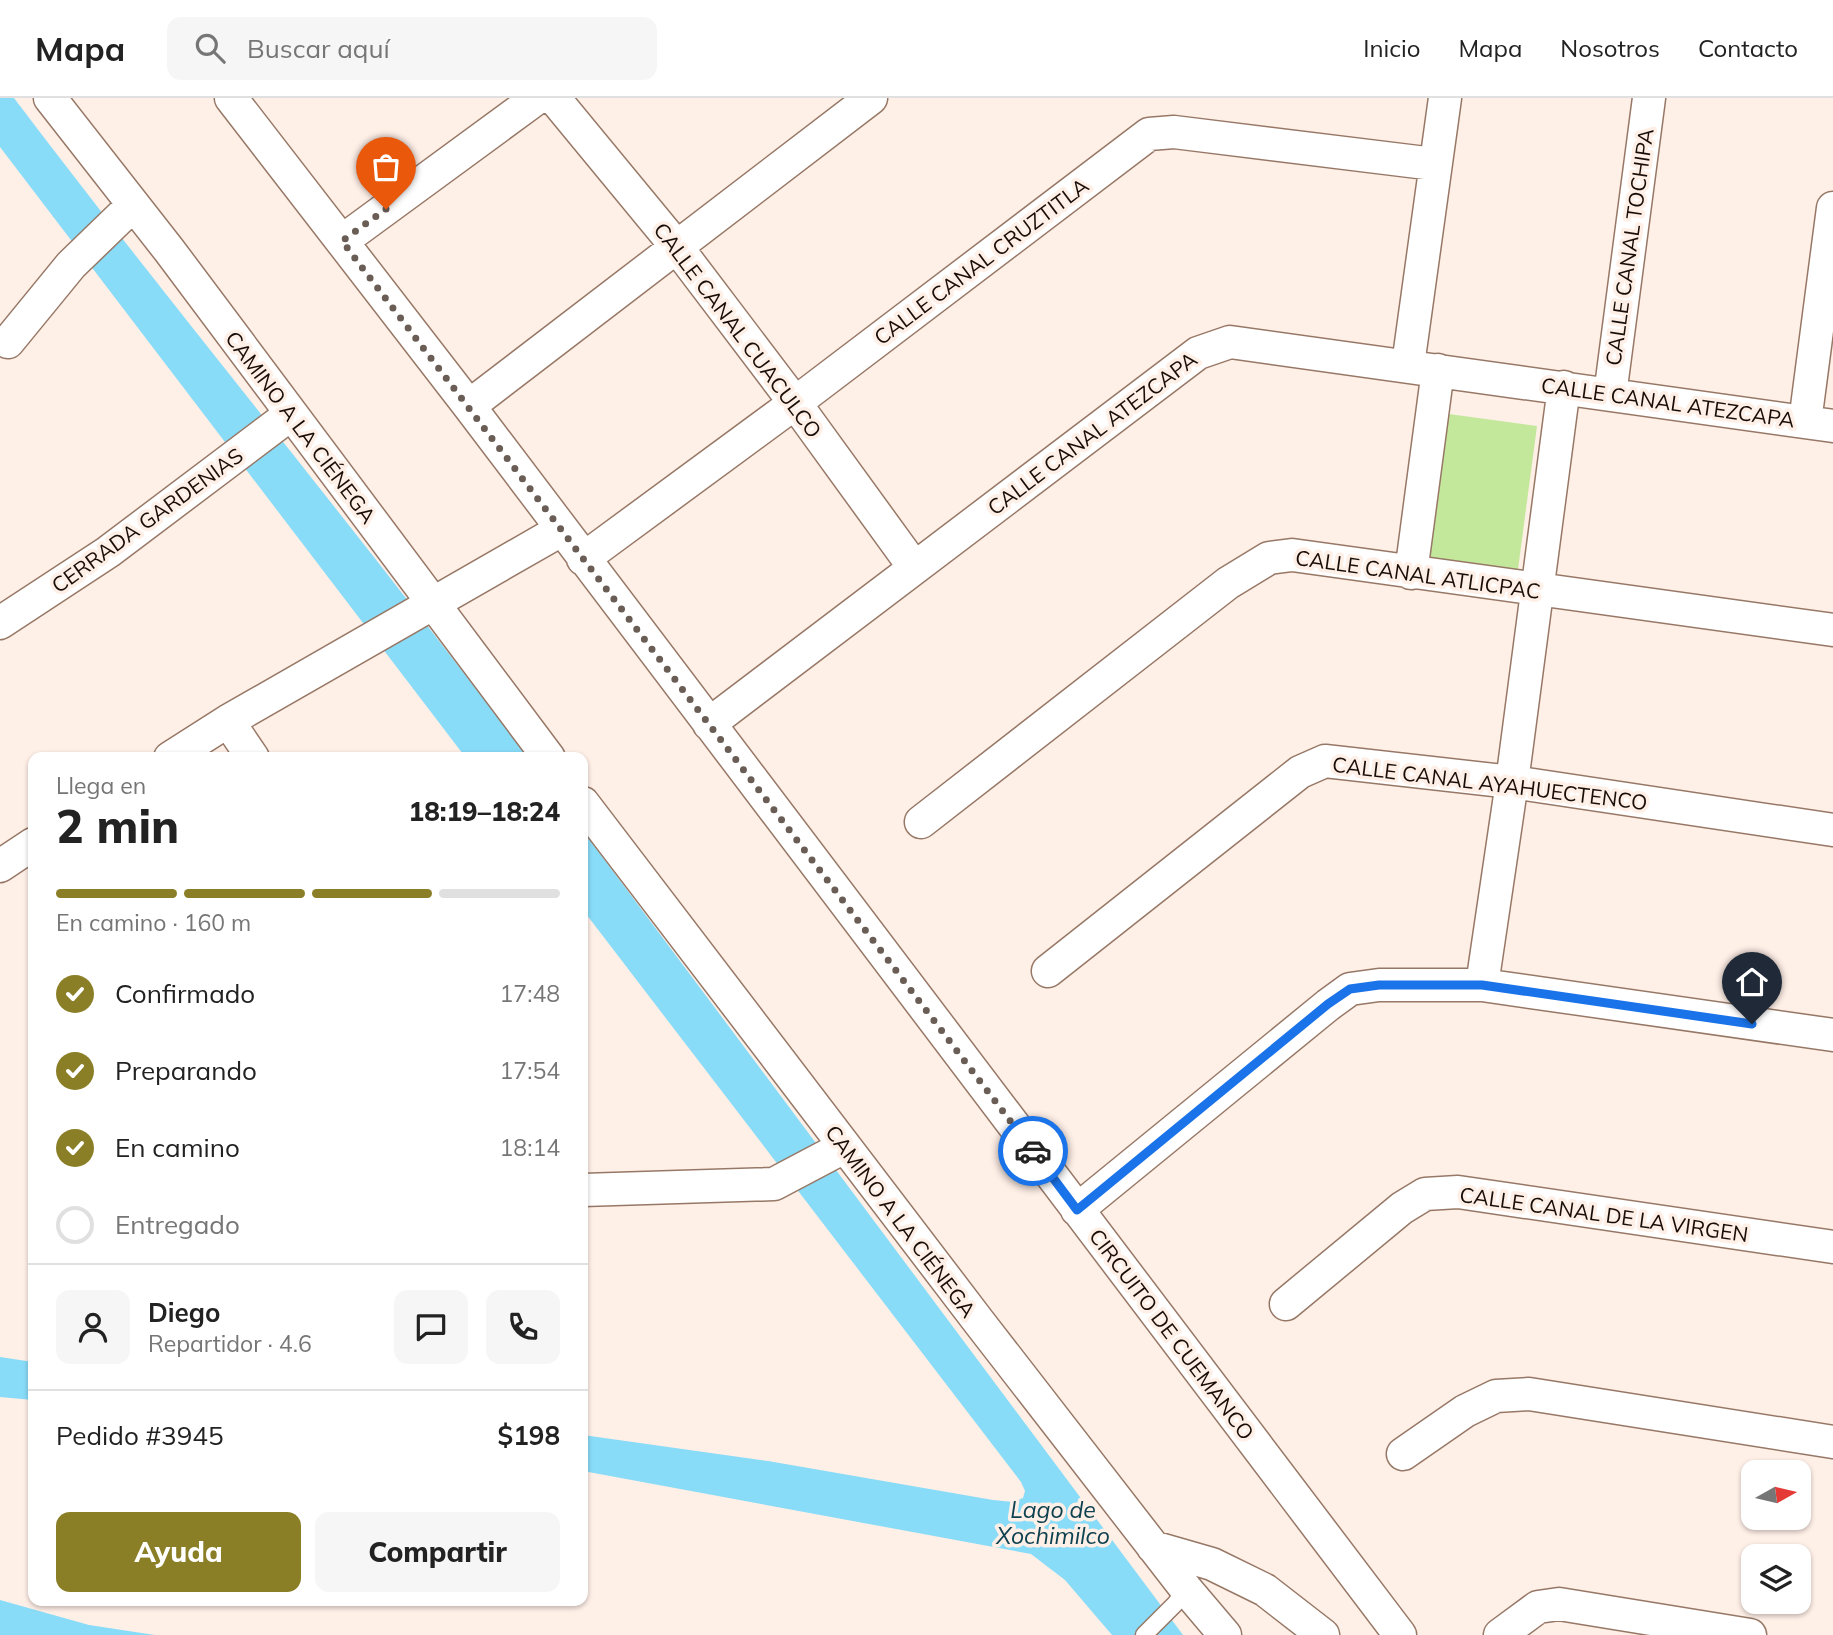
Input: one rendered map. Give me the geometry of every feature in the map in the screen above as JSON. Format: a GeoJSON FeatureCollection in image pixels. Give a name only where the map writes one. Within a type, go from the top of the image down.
{"type":"FeatureCollection","features":[{"type":"Feature","properties":{"kind":"street","name":"CAMINO A LA CIÉNEGA"},"geometry":{"type":"LineString","coordinates":[[50,98],[126,211],[289,415],[426,607],[543,752]]}},
{"type":"Feature","properties":{"kind":"street","name":"CIRCUITO DE CUEMANCO"},"geometry":{"type":"LineString","coordinates":[[231,98],[469,406],[1400,1635]]}},
{"type":"Feature","properties":{"kind":"street"},"geometry":{"type":"LineString","coordinates":[[342,241],[537,98]]}},
{"type":"Feature","properties":{"kind":"street","name":"CALLE CANAL CUACULCO"},"geometry":{"type":"LineString","coordinates":[[554,98],[676,246],[796,403],[914,567]]}},
{"type":"Feature","properties":{"kind":"street"},"geometry":{"type":"LineString","coordinates":[[469,406],[871,98]]}},
{"type":"Feature","properties":{"kind":"street"},"geometry":{"type":"LineString","coordinates":[[1411,573],[1434,164],[1445,98]]}},
{"type":"Feature","properties":{"kind":"street","name":"CALLE CANAL TOCHIPA"},"geometry":{"type":"LineString","coordinates":[[1610,395],[1649,98]]}},
{"type":"Feature","properties":{"kind":"street","name":"CALLE CANAL CRUZTITLA"},"geometry":{"type":"LineString","coordinates":[[583,558],[796,403],[1149,134],[1174,132],[1434,164]]}},
{"type":"Feature","properties":{"kind":"street"},"geometry":{"type":"LineString","coordinates":[[1819,424],[1833,208]]}},
{"type":"Feature","properties":{"kind":"street"},"geometry":{"type":"LineString","coordinates":[[8,342],[71,265],[126,211]]}},
{"type":"Feature","properties":{"kind":"street","name":"CALLE CANAL ATEZCAPA"},"geometry":{"type":"LineString","coordinates":[[709,724],[1198,353],[1230,342],[1819,424]]}},
{"type":"Feature","properties":{"kind":"street"},"geometry":{"type":"LineString","coordinates":[[1482,985],[1512,782],[1564,387]]}},
{"type":"Feature","properties":{"kind":"street","name":"CERRADA GARDENIAS"},"geometry":{"type":"LineString","coordinates":[[0,623],[108,552],[289,415]]}},
{"type":"Feature","properties":{"kind":"street"},"geometry":{"type":"LineString","coordinates":[[180,752],[561,530]]}},
{"type":"Feature","properties":{"kind":"street","name":"CALLE CANAL ATLICPAC"},"geometry":{"type":"LineString","coordinates":[[921,822],[1228,583],[1269,558],[1292,555],[1833,630]]}},
{"type":"Feature","properties":{"kind":"street"},"geometry":{"type":"LineString","coordinates":[[229,721],[249,752]]}},
{"type":"Feature","properties":{"kind":"street","name":"CALLE CANAL AYAHUECTENCO"},"geometry":{"type":"LineString","coordinates":[[1048,971],[1300,772],[1325,761],[1512,782],[1833,830]]}},
{"type":"Feature","properties":{"kind":"street","name":"CAMINO A LA CIÉNEGA"},"geometry":{"type":"LineString","coordinates":[[588,810],[842,1149],[1153,1547],[1180,1596],[1225,1635]]}},
{"type":"Feature","properties":{"kind":"street"},"geometry":{"type":"LineString","coordinates":[[0,866],[28,847]]}},
{"type":"Feature","properties":{"kind":"street"},"geometry":{"type":"LineString","coordinates":[[1077,1210],[1328,1004],[1350,989],[1379,985],[1482,985],[1833,1035]]}},
{"type":"Feature","properties":{"kind":"street"},"geometry":{"type":"LineString","coordinates":[[588,1190],[774,1184],[842,1149]]}},
{"type":"Feature","properties":{"kind":"street","name":"CALLE CANAL DE LA VIRGEN"},"geometry":{"type":"LineString","coordinates":[[1286,1304],[1402,1209],[1426,1194],[1458,1192],[1833,1247]]}},
{"type":"Feature","properties":{"kind":"street"},"geometry":{"type":"LineString","coordinates":[[1403,1454],[1465,1411],[1496,1396],[1529,1394],[1833,1442]]}},
{"type":"Feature","properties":{"kind":"street"},"geometry":{"type":"LineString","coordinates":[[1153,1547],[1212,1564],[1265,1590],[1323,1635]]}},
{"type":"Feature","properties":{"kind":"street"},"geometry":{"type":"LineString","coordinates":[[1500,1635],[1538,1607],[1559,1604],[1750,1635]]}},
{"type":"Feature","properties":{"kind":"lane"},"geometry":{"type":"LineString","coordinates":[[1144,1635],[1180,1596]]}},
{"type":"Feature","properties":{"kind":"green space"},"geometry":{"type":"Polygon","coordinates":[[[1449,414],[1537,426],[1515,592],[1427,581],[1449,414]]]}},
{"type":"Feature","properties":{"kind":"water"},"geometry":{"type":"Polygon","coordinates":[[[0,98],[14,98],[524,752],[461,752],[0,147],[0,98]]]}},
{"type":"Feature","properties":{"kind":"water","name":"Lago de Xochimilco"},"geometry":{"type":"Polygon","coordinates":[[[588,838],[1183,1635],[1112,1635],[1065,1580],[1031,1554],[588,1472],[588,1436],[768,1461],[993,1500],[1013,1502],[1023,1498],[1025,1491],[1021,1482],[588,917],[588,838]]]}},
{"type":"Feature","properties":{"kind":"water"},"geometry":{"type":"Polygon","coordinates":[[[0,1357],[28,1361],[28,1400],[0,1397],[0,1357]]]}},
{"type":"Feature","properties":{"kind":"water"},"geometry":{"type":"Polygon","coordinates":[[[0,1600],[89,1625],[155,1635],[0,1635],[0,1600]]]}},
{"type":"Feature","properties":{"kind":"way so far"},"geometry":{"type":"LineString","coordinates":[[386,209],[342,241],[1033,1151]]}},
{"type":"Feature","properties":{"kind":"route"},"geometry":{"type":"LineString","coordinates":[[1033,1151],[1077,1210],[1328,1004],[1350,989],[1379,985],[1482,985],[1752,1024]]}}]}
